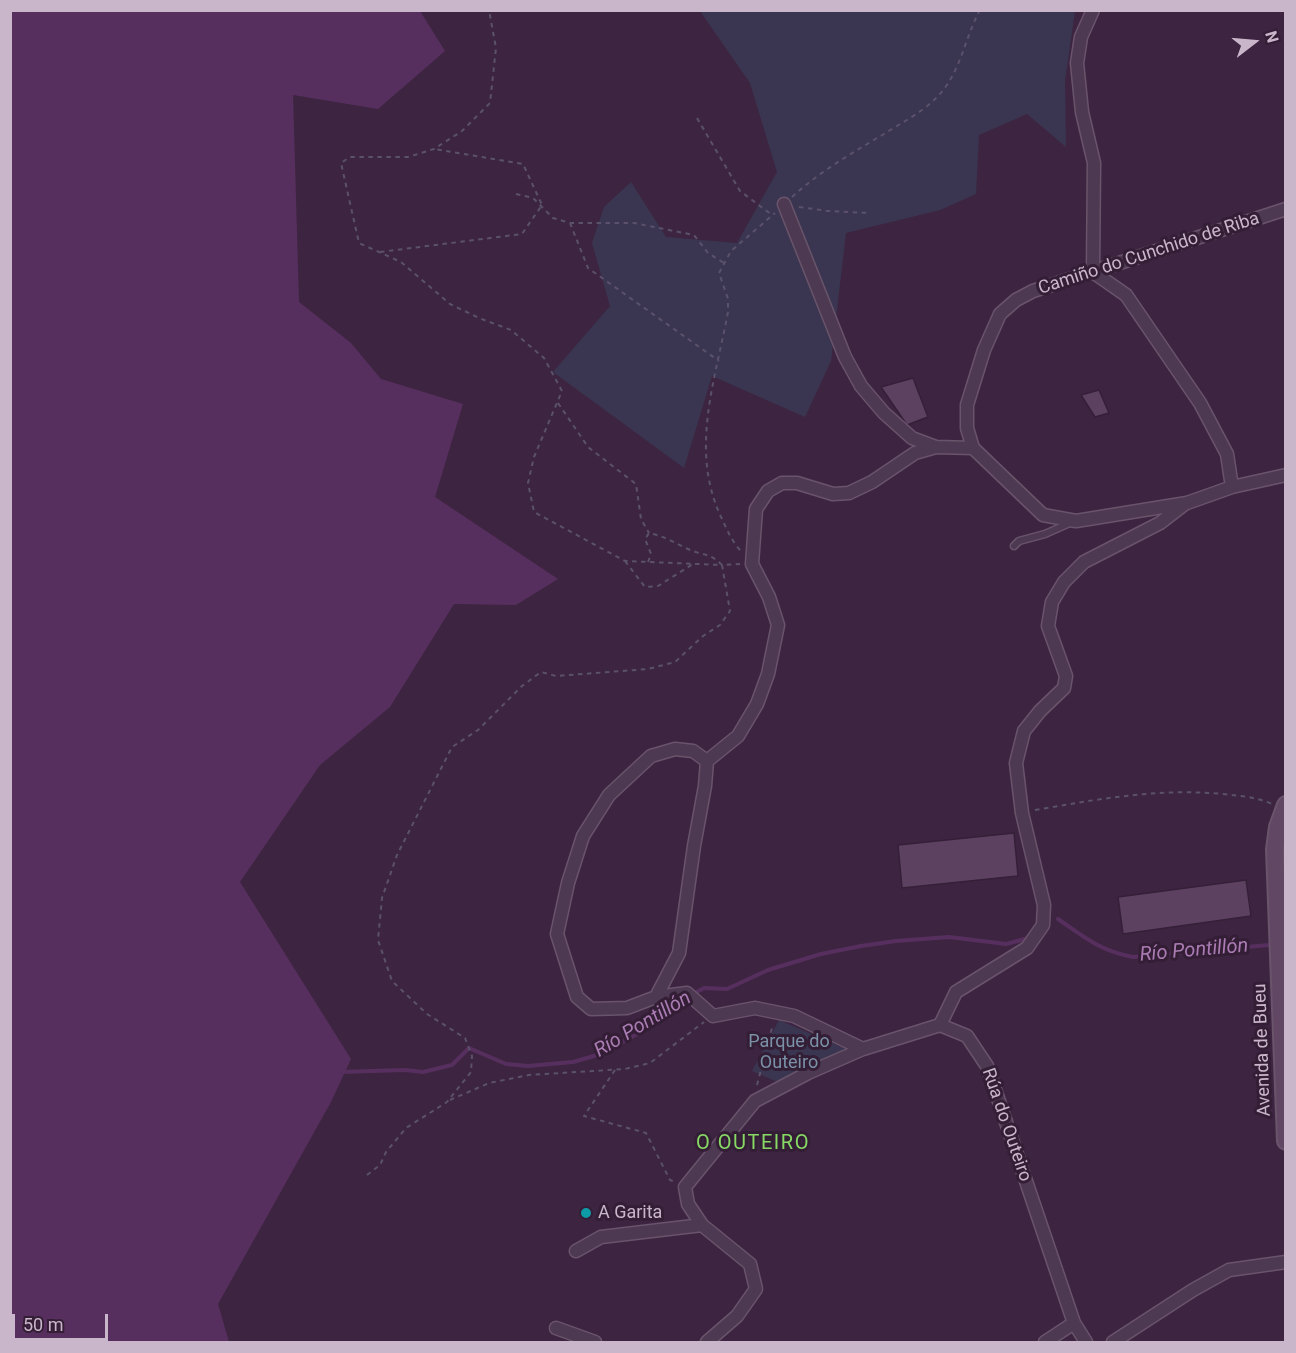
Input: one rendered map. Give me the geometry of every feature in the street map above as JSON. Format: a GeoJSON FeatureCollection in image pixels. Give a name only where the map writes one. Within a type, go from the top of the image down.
{"type":"FeatureCollection","features":[{"type":"Feature","properties":{"kind":"main road","name":"Avenida de Bueu"},"geometry":{"type":"LineString","coordinates":[[1284,807],[1275,849],[1284,1036],[1286,1141]]}},
{"type":"Feature","properties":{"kind":"street"},"geometry":{"type":"LineString","coordinates":[[1093,10],[1081,37],[1077,63],[1082,112],[1094,163],[1093,273],[1126,295],[1200,403],[1227,454],[1232,487]]}},
{"type":"Feature","properties":{"kind":"street"},"geometry":{"type":"LineString","coordinates":[[784,204],[845,357],[861,386],[884,413],[912,438],[936,447]]}},
{"type":"Feature","properties":{"kind":"street","name":"Camiño do Cunchido de Riba"},"geometry":{"type":"LineString","coordinates":[[973,448],[966,428],[968,405],[984,350],[1000,314],[1016,300],[1033,291],[1286,209]]}},
{"type":"Feature","properties":{"kind":"street"},"geometry":{"type":"LineString","coordinates":[[656,997],[679,953],[707,761],[738,736],[757,704],[768,674],[778,625],[769,597],[752,564],[756,510],[768,491],[782,483],[797,483],[833,494],[849,493],[872,482],[915,453],[936,447],[973,448],[1043,514],[1076,520],[1187,502],[1232,487],[1286,475]]}},
{"type":"Feature","properties":{"kind":"street"},"geometry":{"type":"LineString","coordinates":[[708,1342],[737,1316],[756,1289],[750,1264],[702,1225],[688,1204],[685,1187],[755,1101],[808,1073],[863,1050],[940,1025],[956,992],[1027,948],[1043,925],[1044,904],[1022,813],[1016,763],[1024,731],[1040,711],[1064,688],[1066,676],[1048,626],[1052,602],[1064,582],[1084,562],[1160,523],[1187,502]]}},
{"type":"Feature","properties":{"kind":"street"},"geometry":{"type":"LineString","coordinates":[[707,761],[693,752],[675,749],[651,756],[609,795],[583,836],[568,883],[557,934],[577,997],[591,1009],[627,1008],[656,997],[687,993],[713,1016],[755,1008],[794,1016],[863,1050]]}},
{"type":"Feature","properties":{"kind":"street","name":"Rúa do Outeiro"},"geometry":{"type":"LineString","coordinates":[[940,1025],[966,1036],[987,1066],[1074,1323],[1086,1342]]}},
{"type":"Feature","properties":{"kind":"street"},"geometry":{"type":"LineString","coordinates":[[576,1251],[601,1237],[702,1225]]}},
{"type":"Feature","properties":{"kind":"street"},"geometry":{"type":"LineString","coordinates":[[1113,1342],[1193,1290],[1229,1270],[1286,1262]]}},
{"type":"Feature","properties":{"kind":"street"},"geometry":{"type":"LineString","coordinates":[[1045,1342],[1074,1323]]}},
{"type":"Feature","properties":{"kind":"street"},"geometry":{"type":"LineString","coordinates":[[556,1328],[595,1342]]}},
{"type":"Feature","properties":{"kind":"lane"},"geometry":{"type":"LineString","coordinates":[[1014,546],[1019,541],[1045,534],[1076,520]]}},
{"type":"Feature","properties":{"kind":"path"},"geometry":{"type":"LineString","coordinates":[[489,10],[496,48],[490,103],[462,130],[434,149],[408,157],[350,157],[341,163],[359,243],[401,262],[450,304],[478,318],[511,330],[544,358],[562,390],[534,457],[528,483],[534,512],[582,540],[625,561],[752,564]]}},
{"type":"Feature","properties":{"kind":"path"},"geometry":{"type":"LineString","coordinates":[[752,564],[733,542],[712,499],[705,458],[706,425],[728,312],[728,299],[719,273],[731,251],[817,175],[904,122],[937,98],[955,74],[980,10]]}},
{"type":"Feature","properties":{"kind":"path"},"geometry":{"type":"LineString","coordinates":[[697,118],[740,191],[772,215]]}},
{"type":"Feature","properties":{"kind":"path"},"geometry":{"type":"LineString","coordinates":[[434,149],[523,164],[542,205]]}},
{"type":"Feature","properties":{"kind":"path"},"geometry":{"type":"LineString","coordinates":[[516,194],[532,198],[542,205],[553,218],[570,223],[634,223],[694,235],[708,253],[724,263]]}},
{"type":"Feature","properties":{"kind":"path"},"geometry":{"type":"LineString","coordinates":[[784,204],[828,212],[869,213]]}},
{"type":"Feature","properties":{"kind":"path"},"geometry":{"type":"LineString","coordinates":[[380,252],[522,234],[542,205]]}},
{"type":"Feature","properties":{"kind":"path"},"geometry":{"type":"LineString","coordinates":[[570,223],[588,268],[719,361]]}},
{"type":"Feature","properties":{"kind":"path"},"geometry":{"type":"LineString","coordinates":[[447,1102],[471,1072],[472,1056],[465,1038],[427,1014],[392,981],[378,940],[382,898],[397,855],[452,747],[478,730],[522,686],[541,672],[556,676],[582,672],[648,669],[675,662],[703,636],[720,625],[730,611],[722,565],[712,556],[690,550],[664,536],[649,532],[641,519],[636,484],[588,447],[558,402]]}},
{"type":"Feature","properties":{"kind":"path"},"geometry":{"type":"LineString","coordinates":[[648,562],[651,554],[645,539],[649,532]]}},
{"type":"Feature","properties":{"kind":"path"},"geometry":{"type":"LineString","coordinates":[[625,561],[645,587],[658,586],[693,564]]}},
{"type":"Feature","properties":{"kind":"path"},"geometry":{"type":"LineString","coordinates":[[1022,813],[1148,792],[1201,792],[1259,798],[1284,807]]}},
{"type":"Feature","properties":{"kind":"path"},"geometry":{"type":"LineString","coordinates":[[755,1101],[776,1012]]}},
{"type":"Feature","properties":{"kind":"path"},"geometry":{"type":"LineString","coordinates":[[367,1175],[380,1165],[386,1152],[406,1128],[447,1102],[489,1083],[529,1075],[615,1070],[650,1063],[713,1016]]}},
{"type":"Feature","properties":{"kind":"path"},"geometry":{"type":"LineString","coordinates":[[615,1070],[584,1116],[646,1133],[670,1180],[685,1187]]}},
{"type":"Feature","properties":{"kind":"green space"},"geometry":{"type":"Polygon","coordinates":[[[700,11],[1075,11],[1065,81],[1066,147],[1027,114],[979,135],[976,194],[940,210],[846,233],[831,361],[805,417],[712,376],[684,468],[553,372],[610,306],[592,243],[604,207],[631,182],[666,237],[737,243],[777,172],[750,83],[700,11]]]}},
{"type":"Feature","properties":{"kind":"green space","name":"Parque do Outeiro"},"geometry":{"type":"Polygon","coordinates":[[[779,1020],[848,1050],[780,1083],[752,1071],[779,1020]]]}},
{"type":"Feature","properties":{"kind":"shaded area"},"geometry":{"type":"Polygon","coordinates":[[[10,11],[420,11],[445,51],[378,109],[293,95],[299,302],[351,343],[381,379],[463,404],[435,497],[558,579],[516,605],[454,604],[390,707],[320,765],[240,882],[351,1059],[331,1102],[218,1304],[229,1342],[11,1342],[10,11]]]}},
{"type":"Feature","properties":{"kind":"building"},"geometry":{"type":"Polygon","coordinates":[[[913,378],[928,417],[907,425],[881,387],[913,378]]]}},
{"type":"Feature","properties":{"kind":"building"},"geometry":{"type":"Polygon","coordinates":[[[1099,390],[1109,413],[1095,417],[1081,395],[1099,390]]]}},
{"type":"Feature","properties":{"kind":"building"},"geometry":{"type":"Polygon","coordinates":[[[1014,833],[1018,876],[902,888],[898,845],[1014,833]]]}},
{"type":"Feature","properties":{"kind":"building"},"geometry":{"type":"Polygon","coordinates":[[[1246,880],[1251,916],[1123,934],[1118,897],[1246,880]]]}},
{"type":"Feature","properties":{"kind":"waterway","name":"Río Pontillón"},"geometry":{"type":"LineString","coordinates":[[1058,919],[1102,947],[1133,957],[1269,945]]}},
{"type":"Feature","properties":{"kind":"waterway","name":"Río Pontillón"},"geometry":{"type":"LineString","coordinates":[[340,1072],[405,1070],[423,1072],[452,1065],[469,1048],[506,1064],[528,1066],[573,1062],[601,1054],[637,1034],[704,988],[727,989],[768,970],[821,954],[896,941],[949,937],[1006,944],[1029,938]]}},
{"type":"Feature","properties":{"kind":"place","name":"A Garita"},"geometry":{"type":"Point","coordinates":[586,1213]}},
{"type":"Feature","properties":{"kind":"district","name":"O OUTEIRO"},"geometry":{"type":"Point","coordinates":[753,1144]}}]}
